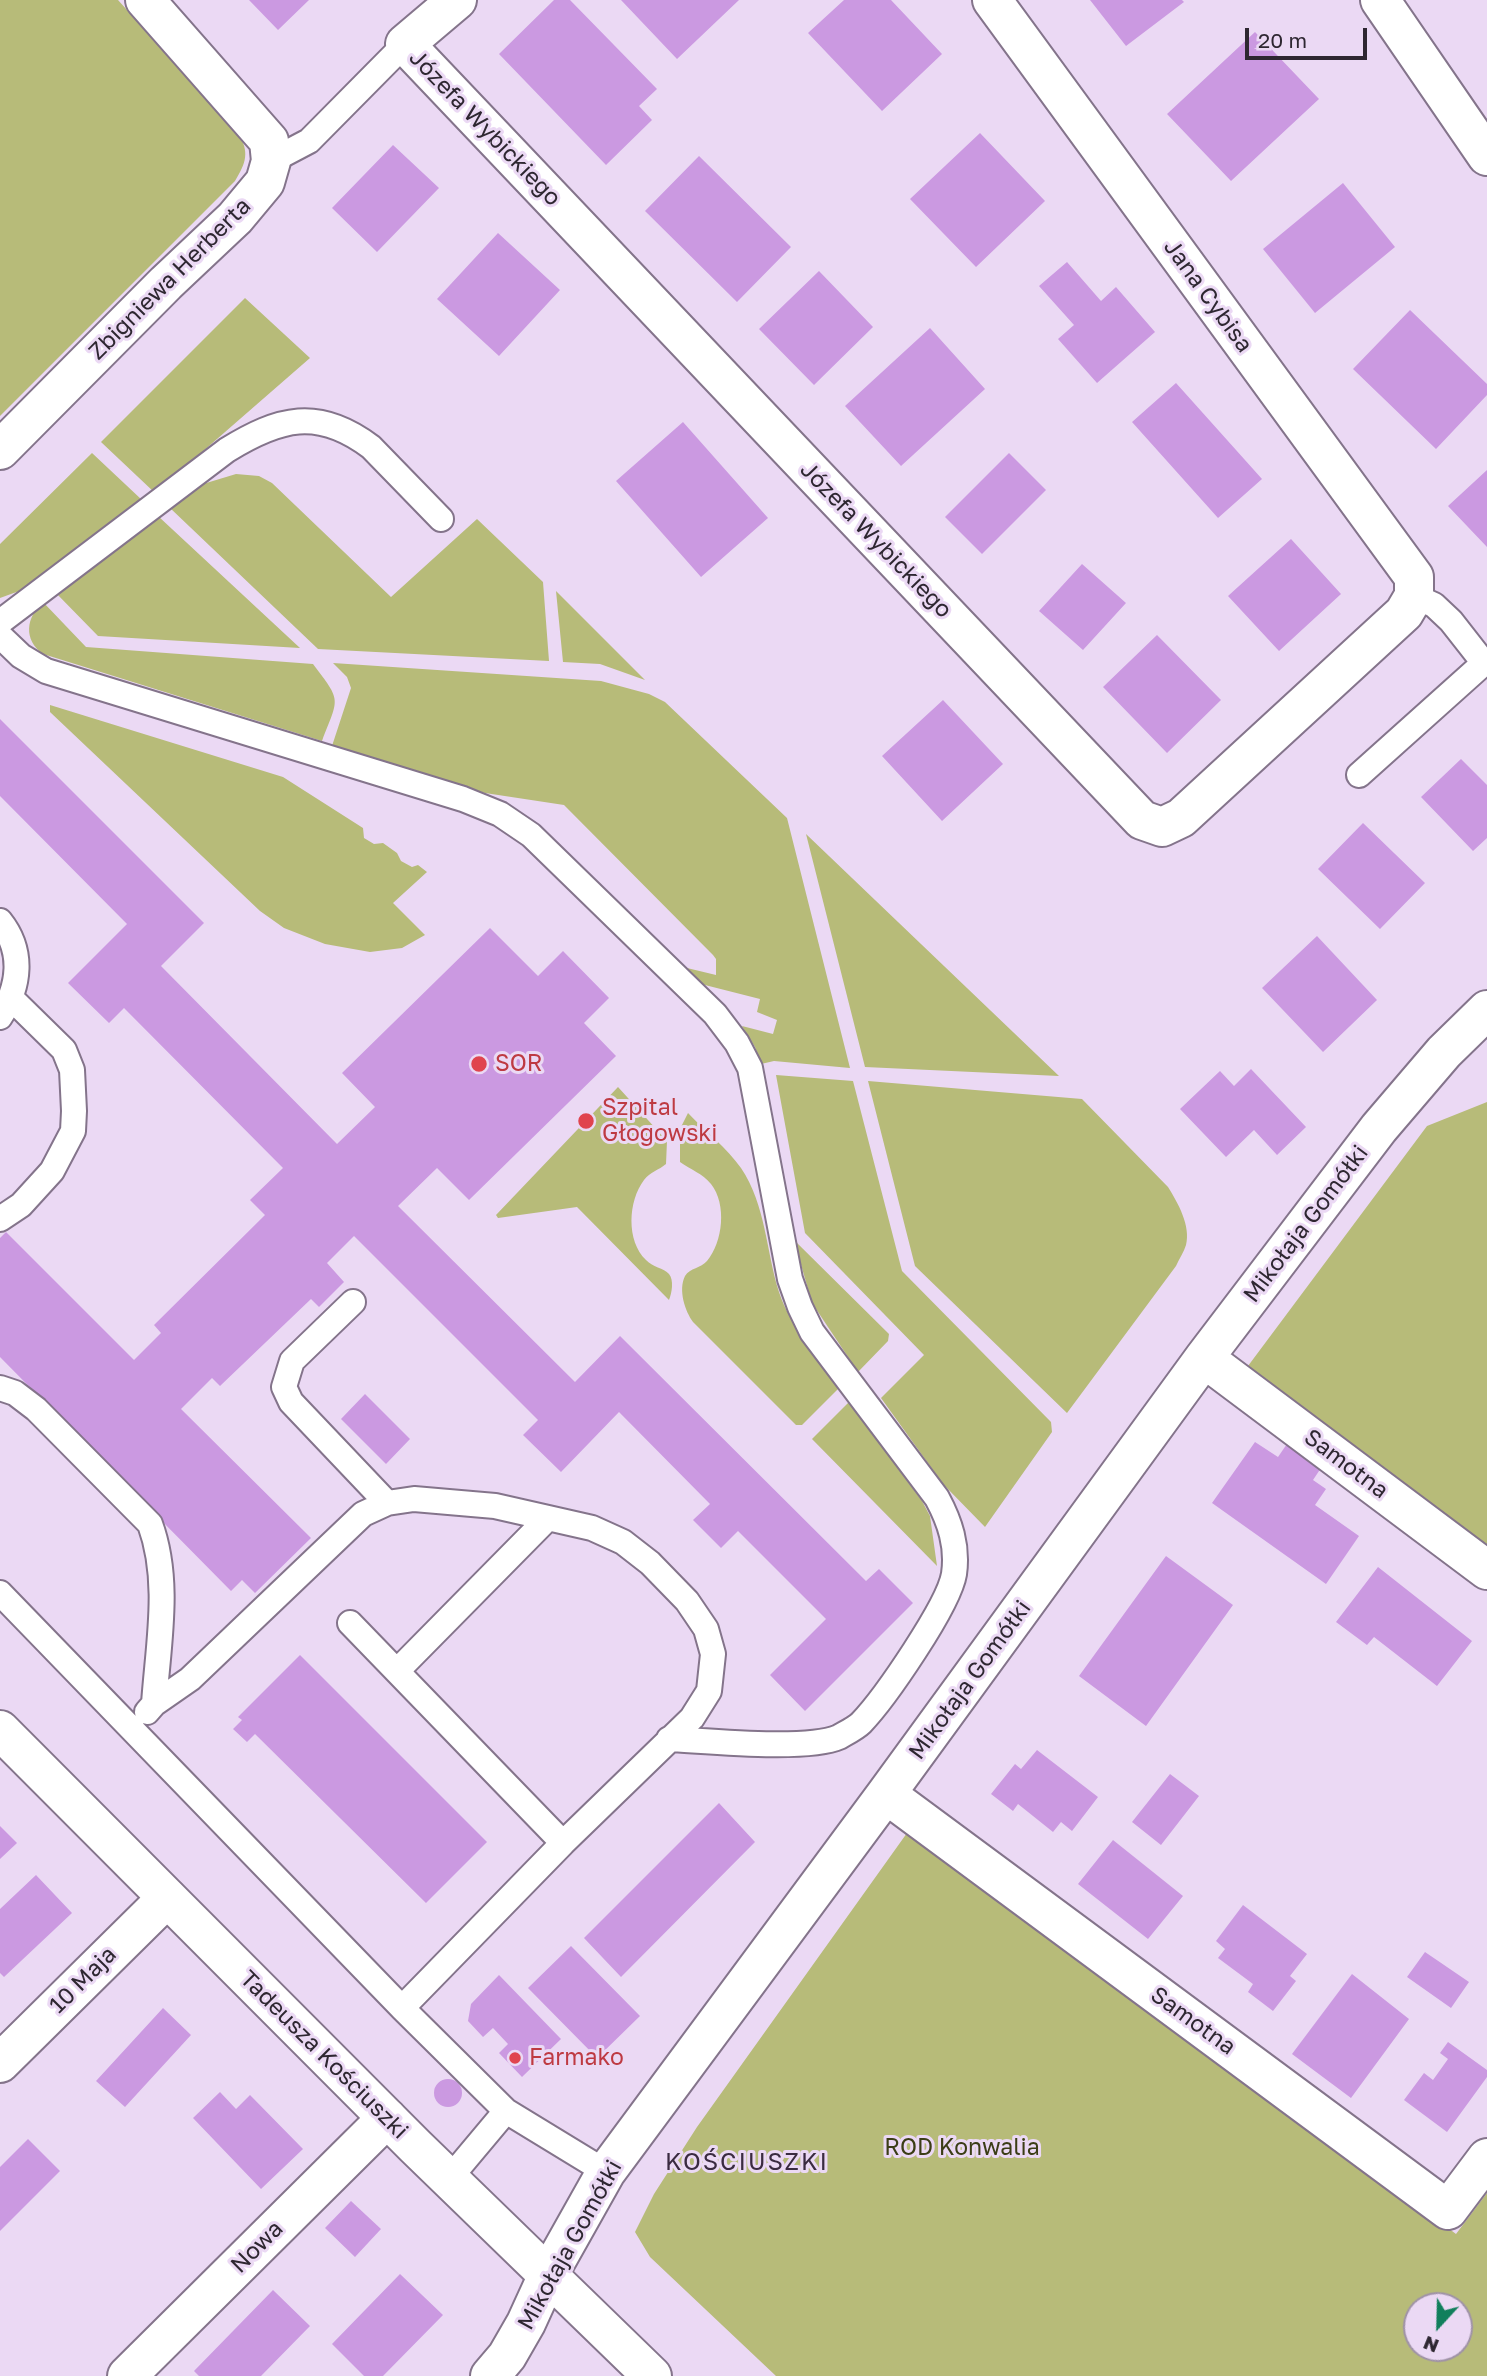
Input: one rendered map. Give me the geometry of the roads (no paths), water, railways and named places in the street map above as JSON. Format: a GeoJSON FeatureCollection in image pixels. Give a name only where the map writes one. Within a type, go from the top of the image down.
{"type":"FeatureCollection","features":[{"type":"Feature","properties":{"kind":"street"},"geometry":{"type":"LineString","coordinates":[[145,0],[269,141],[271,161]]}},
{"type":"Feature","properties":{"kind":"street","name":"Józefa Wybickiego"},"geometry":{"type":"LineString","coordinates":[[457,0],[405,44],[1142,820],[1162,827],[1181,818],[1404,612],[1414,596]]}},
{"type":"Feature","properties":{"kind":"street","name":"Jana Cybisa"},"geometry":{"type":"LineString","coordinates":[[992,0],[1414,577],[1414,596]]}},
{"type":"Feature","properties":{"kind":"street"},"geometry":{"type":"LineString","coordinates":[[1380,0],[1487,156]]}},
{"type":"Feature","properties":{"kind":"street","name":"Zbigniewa Herberta"},"geometry":{"type":"LineString","coordinates":[[0,450],[166,283],[235,218],[265,181],[271,161]]}},
{"type":"Feature","properties":{"kind":"street","name":"Mikołaja Gomółki"},"geometry":{"type":"LineString","coordinates":[[490,2376],[507,2356],[547,2277],[606,2172],[1204,1358],[1379,1128],[1444,1052],[1487,1010]]}},
{"type":"Feature","properties":{"kind":"street","name":"Samotna"},"geometry":{"type":"LineString","coordinates":[[1204,1358],[1487,1570]]}},
{"type":"Feature","properties":{"kind":"street","name":"Tadeusza Kościuszki"},"geometry":{"type":"LineString","coordinates":[[0,1730],[547,2277],[652,2376]]}},
{"type":"Feature","properties":{"kind":"street","name":"Samotna"},"geometry":{"type":"LineString","coordinates":[[886,1794],[1448,2210],[1487,2158]]}},
{"type":"Feature","properties":{"kind":"street","name":"10 Maja"},"geometry":{"type":"LineString","coordinates":[[0,2063],[167,1898]]}},
{"type":"Feature","properties":{"kind":"street","name":"Nowa"},"geometry":{"type":"LineString","coordinates":[[127,2376],[387,2118]]}},
{"type":"Feature","properties":{"kind":"lane"},"geometry":{"type":"LineString","coordinates":[[271,161],[309,141],[405,44]]}},
{"type":"Feature","properties":{"kind":"lane"},"geometry":{"type":"LineString","coordinates":[[0,622],[227,450],[251,435],[280,423],[296,420],[321,422],[358,437],[441,519]]}},
{"type":"Feature","properties":{"kind":"lane"},"geometry":{"type":"LineString","coordinates":[[1359,775],[1483,663],[1451,621],[1434,605],[1414,596]]}},
{"type":"Feature","properties":{"kind":"lane"},"geometry":{"type":"LineString","coordinates":[[0,636],[21,656],[46,671],[463,799],[500,814],[541,844],[715,1014],[737,1043],[750,1068],[790,1279],[800,1307],[812,1332],[937,1498],[950,1523],[955,1549],[954,1575],[936,1617],[877,1704],[859,1725],[837,1738],[788,1743],[669,1739]]}},
{"type":"Feature","properties":{"kind":"lane"},"geometry":{"type":"LineString","coordinates":[[0,921],[7,930],[16,953],[16,977],[6,1008],[64,1050],[72,1070],[74,1111],[73,1130],[52,1171],[21,1205],[0,1219]]}},
{"type":"Feature","properties":{"kind":"lane"},"geometry":{"type":"LineString","coordinates":[[354,1302],[292,1361],[284,1387],[291,1402],[387,1503]]}},
{"type":"Feature","properties":{"kind":"lane"},"geometry":{"type":"LineString","coordinates":[[0,1388],[15,1393],[36,1409],[150,1524],[159,1547],[162,1573],[154,1704]]}},
{"type":"Feature","properties":{"kind":"lane"},"geometry":{"type":"LineString","coordinates":[[132,1728],[154,1704],[190,1679],[363,1514],[387,1503],[414,1499],[495,1506],[592,1528],[624,1542],[650,1563],[687,1601],[706,1629],[713,1654],[709,1691],[692,1718],[563,1843],[402,2008]]}},
{"type":"Feature","properties":{"kind":"lane"},"geometry":{"type":"LineString","coordinates":[[397,1671],[548,1518]]}},
{"type":"Feature","properties":{"kind":"lane"},"geometry":{"type":"LineString","coordinates":[[0,1593],[402,2008],[506,2111],[606,2172]]}},
{"type":"Feature","properties":{"kind":"lane"},"geometry":{"type":"LineString","coordinates":[[350,1623],[563,1843]]}},
{"type":"Feature","properties":{"kind":"lane"},"geometry":{"type":"LineString","coordinates":[[449,2179],[506,2111]]}},
{"type":"Feature","properties":{"kind":"place","name":"SOR"},"geometry":{"type":"Point","coordinates":[479,1064]}},
{"type":"Feature","properties":{"kind":"place","name":"Szpital Głogowski"},"geometry":{"type":"Point","coordinates":[586,1121]}},
{"type":"Feature","properties":{"kind":"place","name":"Farmako"},"geometry":{"type":"Point","coordinates":[515,2058]}},
{"type":"Feature","properties":{"kind":"district","name":"KOŚCIUSZKI"},"geometry":{"type":"Point","coordinates":[747,2162]}},
{"type":"Feature","properties":{"kind":"park label","name":"ROD Konwalia"},"geometry":{"type":"Point","coordinates":[962,2148]}}]}
